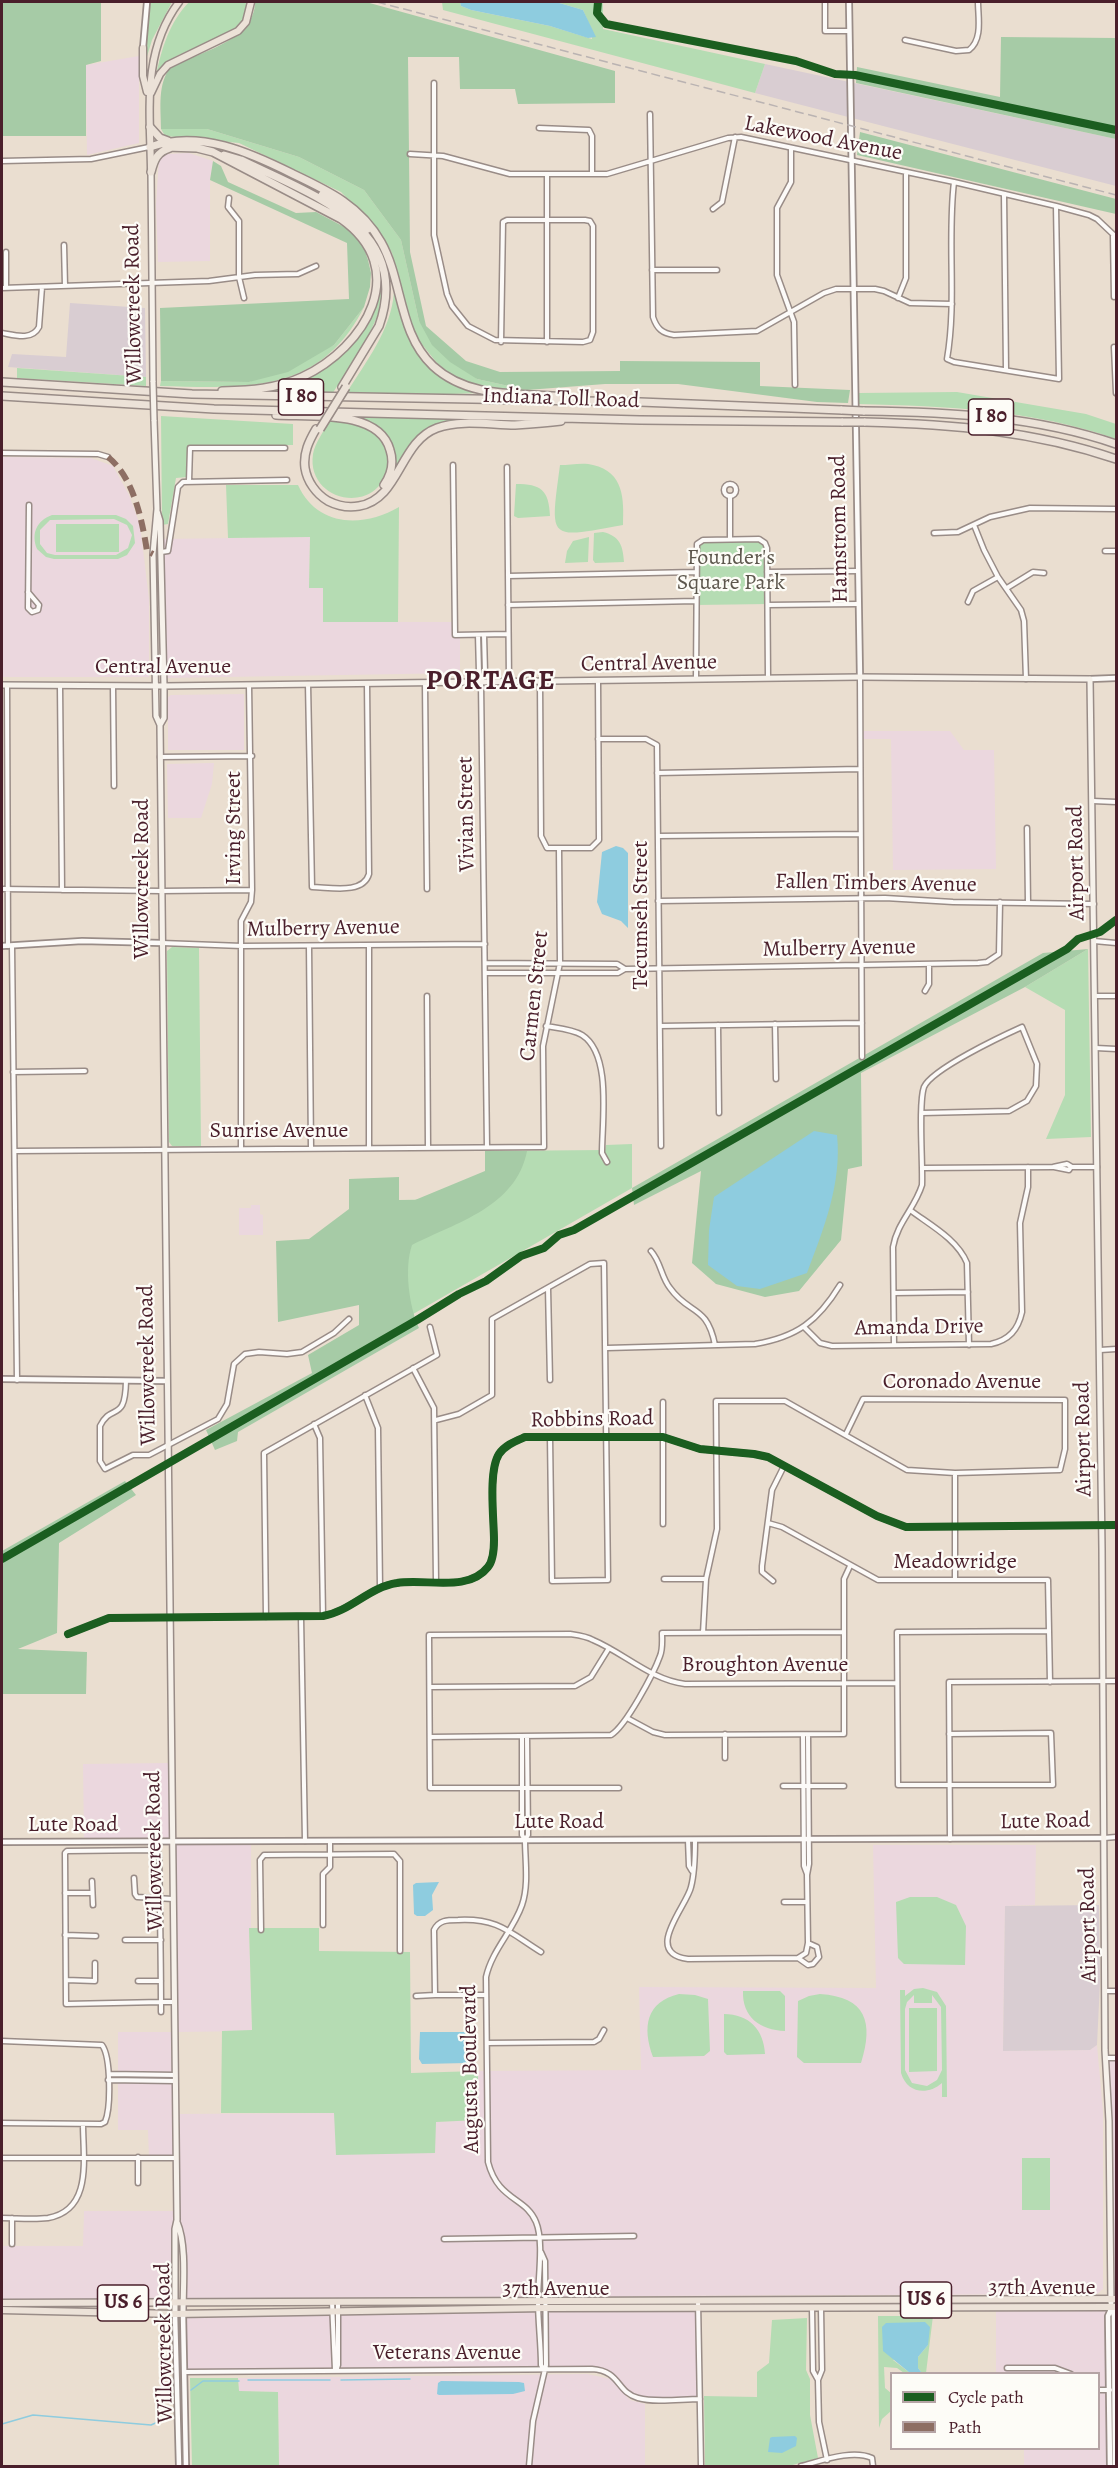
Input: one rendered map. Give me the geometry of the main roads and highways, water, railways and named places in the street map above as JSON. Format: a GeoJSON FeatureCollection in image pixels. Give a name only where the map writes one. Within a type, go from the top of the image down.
{"type":"FeatureCollection","features":[{"type":"Feature","properties":{"kind":"highway"},"geometry":{"type":"LineString","coordinates":[[150,127],[160,138],[176,145],[241,160],[343,211],[365,233],[381,258],[386,279],[385,305],[379,326],[309,442],[305,457],[311,484],[324,499],[341,506],[352,507],[371,502],[380,496],[390,484],[414,443],[437,428],[454,424],[516,425],[602,419]]}},
{"type":"Feature","properties":{"kind":"highway"},"geometry":{"type":"LineString","coordinates":[[150,147],[207,143],[244,151],[323,188],[357,210],[374,230],[386,251],[403,312],[415,344],[434,367],[448,378],[490,393],[540,394],[602,401]]}},
{"type":"Feature","properties":{"kind":"highway"},"geometry":{"type":"LineString","coordinates":[[151,172],[158,154],[176,145]]}},
{"type":"Feature","properties":{"kind":"highway"},"geometry":{"type":"LineString","coordinates":[[229,147],[244,158],[342,205],[364,224],[383,253],[390,279],[386,317],[376,339],[344,387]]}},
{"type":"Feature","properties":{"kind":"highway"},"geometry":{"type":"LineString","coordinates":[[192,394],[264,389],[304,376],[337,355],[352,339],[368,316],[378,280],[373,258],[365,241],[354,229],[325,211],[213,152]]}},
{"type":"Feature","properties":{"kind":"highway","name":"Indiana Toll Road"},"geometry":{"type":"LineString","coordinates":[[2,382],[192,394],[602,401],[946,413],[1007,419],[1058,428],[1116,444]]}},
{"type":"Feature","properties":{"kind":"highway","name":"Indiana Toll Road"},"geometry":{"type":"LineString","coordinates":[[2,396],[214,409],[945,425],[1005,431],[1056,441],[1116,459]]}},
{"type":"Feature","properties":{"kind":"highway"},"geometry":{"type":"LineString","coordinates":[[214,409],[252,414],[347,419],[366,423],[380,431],[386,439],[392,456],[390,473],[377,494],[351,503],[334,499],[320,490],[311,474],[309,458],[318,429]]}},
{"type":"Feature","properties":{"kind":"main road"},"geometry":{"type":"LineString","coordinates":[[149,99],[151,70],[159,39],[179,2]]}},
{"type":"Feature","properties":{"kind":"main road"},"geometry":{"type":"LineString","coordinates":[[149,99],[157,80],[168,65],[238,31],[246,22],[251,2]]}},
{"type":"Feature","properties":{"kind":"main road"},"geometry":{"type":"LineString","coordinates":[[143,48],[143,76],[149,99]]}},
{"type":"Feature","properties":{"kind":"main road","name":"Willowcreek Road"},"geometry":{"type":"LineString","coordinates":[[149,99],[157,509],[153,554],[156,716],[160,725],[177,2220],[174,2229],[175,2314]]}},
{"type":"Feature","properties":{"kind":"main road","name":"Willowcreek Road"},"geometry":{"type":"LineString","coordinates":[[157,509],[160,521],[164,686],[164,718],[160,725]]}},
{"type":"Feature","properties":{"kind":"main road","name":"Central Avenue"},"geometry":{"type":"LineString","coordinates":[[4,685],[164,686],[860,677],[1090,679]]}},
{"type":"Feature","properties":{"kind":"main road","name":"Airport Road"},"geometry":{"type":"LineString","coordinates":[[1090,679],[1098,1167],[1106,2058],[1114,2303]]}},
{"type":"Feature","properties":{"kind":"main road","name":"Willowcreek Road"},"geometry":{"type":"LineString","coordinates":[[177,2220],[181,2229],[183,2313]]}},
{"type":"Feature","properties":{"kind":"main road","name":"37th Avenue"},"geometry":{"type":"LineString","coordinates":[[2,2302],[335,2302],[538,2305],[1114,2303]]}},
{"type":"Feature","properties":{"kind":"main road","name":"37th Avenue"},"geometry":{"type":"LineString","coordinates":[[698,2304],[821,2307],[1114,2303]]}},
{"type":"Feature","properties":{"kind":"main road","name":"37th Avenue"},"geometry":{"type":"LineString","coordinates":[[2,2310],[175,2314],[538,2305]]}},
{"type":"Feature","properties":{"kind":"water"},"geometry":{"type":"Polygon","coordinates":[[[460,2],[556,2],[583,10],[596,37],[588,38],[550,26],[471,10],[461,6],[460,2]]]}},
{"type":"Feature","properties":{"kind":"water"},"geometry":{"type":"Polygon","coordinates":[[[616,846],[628,853],[628,928],[621,921],[602,914],[597,902],[602,852],[616,846]]]}},
{"type":"Feature","properties":{"kind":"water"},"geometry":{"type":"Polygon","coordinates":[[[814,1131],[837,1135],[838,1153],[830,1205],[807,1273],[760,1289],[737,1286],[708,1265],[709,1230],[714,1197],[814,1131]]]}},
{"type":"Feature","properties":{"kind":"water"},"geometry":{"type":"Polygon","coordinates":[[[439,1882],[432,1895],[433,1910],[425,1916],[414,1914],[413,1885],[439,1882]]]}},
{"type":"Feature","properties":{"kind":"water"},"geometry":{"type":"Polygon","coordinates":[[[420,2032],[466,2032],[467,2063],[422,2064],[419,2059],[420,2032]]]}},
{"type":"Feature","properties":{"kind":"water"},"geometry":{"type":"Polygon","coordinates":[[[925,2322],[930,2327],[928,2345],[918,2357],[918,2368],[921,2372],[909,2372],[883,2351],[882,2327],[886,2323],[925,2322]]]}},
{"type":"Feature","properties":{"kind":"water"},"geometry":{"type":"Polygon","coordinates":[[[441,2381],[519,2382],[524,2383],[525,2391],[513,2394],[439,2395],[437,2394],[438,2383],[441,2381]]]}},
{"type":"Feature","properties":{"kind":"water"},"geometry":{"type":"Polygon","coordinates":[[[795,2436],[796,2446],[782,2453],[768,2452],[770,2438],[795,2436]]]}},
{"type":"Feature","properties":{"kind":"waterway"},"geometry":{"type":"LineString","coordinates":[[341,2380],[410,2379]]}},
{"type":"Feature","properties":{"kind":"waterway"},"geometry":{"type":"LineString","coordinates":[[248,2380],[330,2380]]}},
{"type":"Feature","properties":{"kind":"waterway"},"geometry":{"type":"LineString","coordinates":[[191,2390],[203,2381],[239,2381]]}},
{"type":"Feature","properties":{"kind":"waterway"},"geometry":{"type":"LineString","coordinates":[[2,2424],[33,2415],[151,2425],[160,2421],[170,2411]]}},
{"type":"Feature","properties":{"kind":"railway"},"geometry":{"type":"LineString","coordinates":[[377,2],[1116,195]]}},
{"type":"Feature","properties":{"kind":"district","name":"PORTAGE"},"geometry":{"type":"Point","coordinates":[491,682]}},
{"type":"Feature","properties":{"kind":"park label","name":"Founder's Square Park"},"geometry":{"type":"Point","coordinates":[731,572]}}]}
